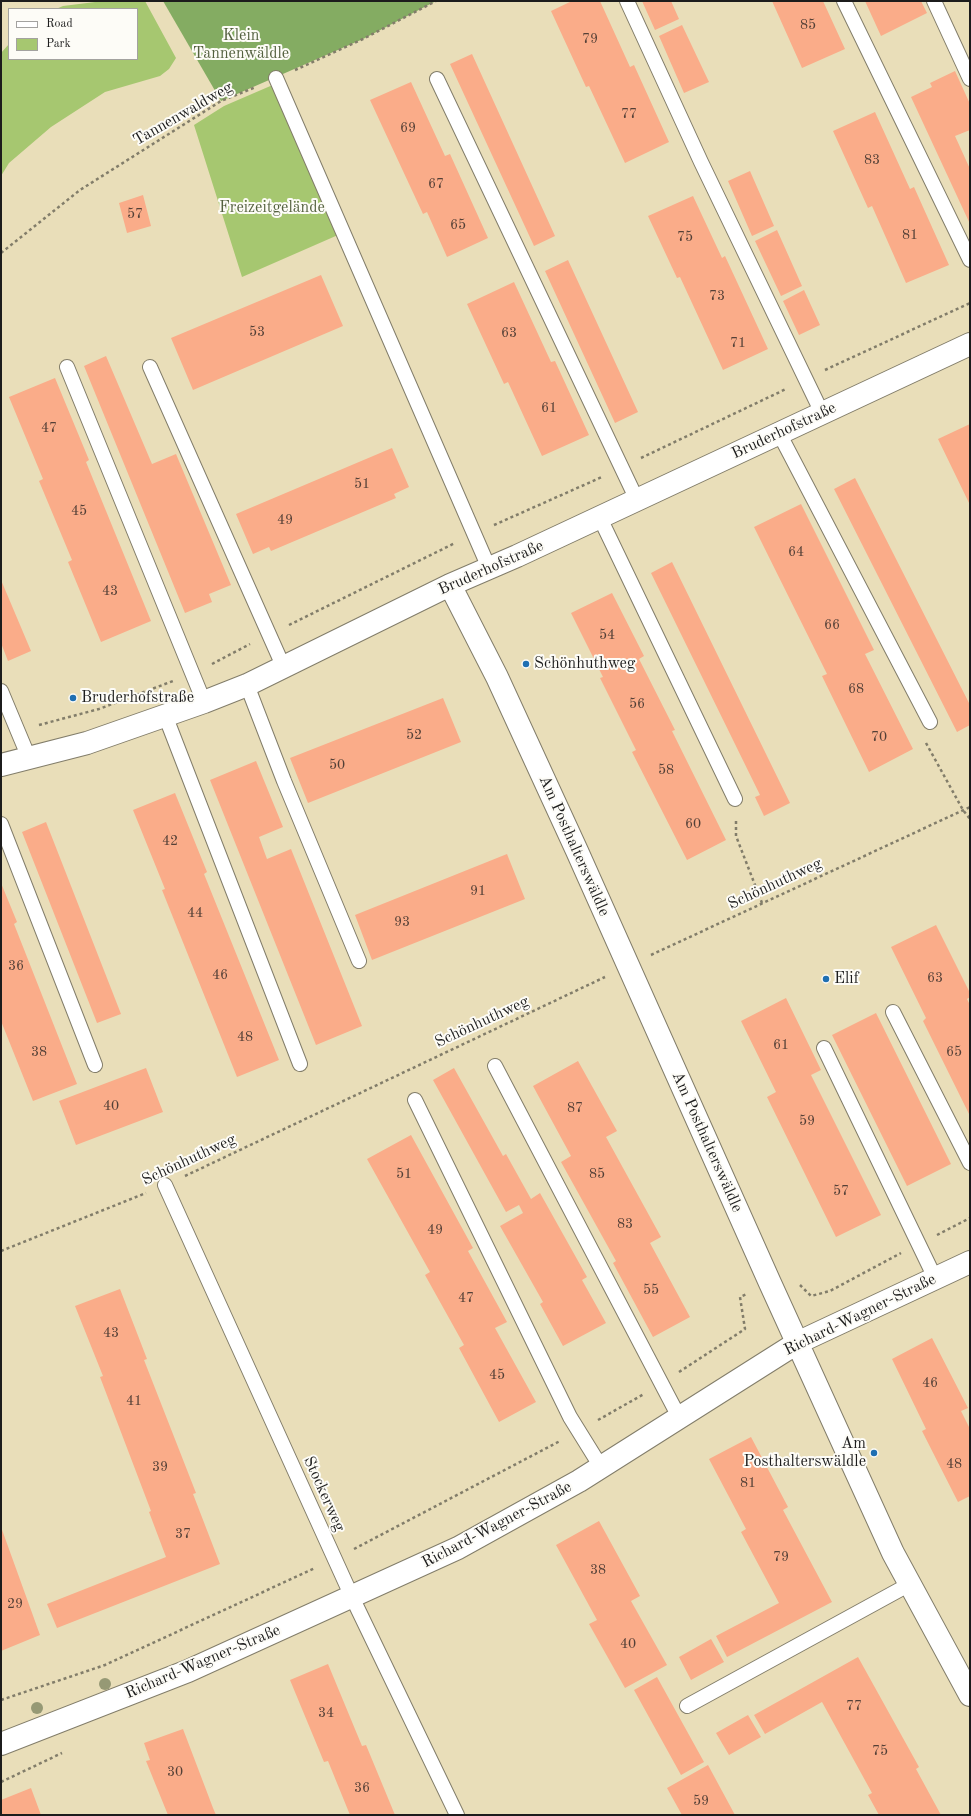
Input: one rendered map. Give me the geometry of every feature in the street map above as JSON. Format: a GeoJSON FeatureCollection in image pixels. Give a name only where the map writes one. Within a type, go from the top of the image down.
{"type":"FeatureCollection","features":[{"type":"Feature","properties":{"kind":"street","name":"Bruderhofstraße"},"geometry":{"type":"LineString","coordinates":[[1,765],[87,743],[247,686],[450,585],[600,518],[970,344]]}},
{"type":"Feature","properties":{"kind":"street","name":"Am Posthalterswäldle"},"geometry":{"type":"LineString","coordinates":[[450,585],[497,677],[893,1553],[970,1695]]}},
{"type":"Feature","properties":{"kind":"street","name":"Richard-Wagner-Straße"},"geometry":{"type":"LineString","coordinates":[[1,1744],[188,1671],[458,1548],[601,1467],[797,1343],[970,1262]]}},
{"type":"Feature","properties":{"kind":"lane"},"geometry":{"type":"LineString","coordinates":[[627,1],[701,162],[822,413]]}},
{"type":"Feature","properties":{"kind":"lane"},"geometry":{"type":"LineString","coordinates":[[844,1],[970,260]]}},
{"type":"Feature","properties":{"kind":"lane"},"geometry":{"type":"LineString","coordinates":[[934,1],[970,79]]}},
{"type":"Feature","properties":{"kind":"lane"},"geometry":{"type":"LineString","coordinates":[[276,78],[489,568]]}},
{"type":"Feature","properties":{"kind":"lane"},"geometry":{"type":"LineString","coordinates":[[437,79],[638,500]]}},
{"type":"Feature","properties":{"kind":"lane"},"geometry":{"type":"LineString","coordinates":[[67,367],[204,702]]}},
{"type":"Feature","properties":{"kind":"lane"},"geometry":{"type":"LineString","coordinates":[[150,367],[284,668]]}},
{"type":"Feature","properties":{"kind":"lane"},"geometry":{"type":"LineString","coordinates":[[779,433],[930,722]]}},
{"type":"Feature","properties":{"kind":"lane"},"geometry":{"type":"LineString","coordinates":[[600,518],[735,799]]}},
{"type":"Feature","properties":{"kind":"lane"},"geometry":{"type":"LineString","coordinates":[[247,686],[358,961]]}},
{"type":"Feature","properties":{"kind":"lane"},"geometry":{"type":"LineString","coordinates":[[1,691],[29,758]]}},
{"type":"Feature","properties":{"kind":"lane"},"geometry":{"type":"LineString","coordinates":[[165,715],[300,1064]]}},
{"type":"Feature","properties":{"kind":"lane"},"geometry":{"type":"LineString","coordinates":[[1,824],[95,1065]]}},
{"type":"Feature","properties":{"kind":"lane"},"geometry":{"type":"LineString","coordinates":[[894,1012],[970,1163]]}},
{"type":"Feature","properties":{"kind":"lane"},"geometry":{"type":"LineString","coordinates":[[824,1048],[935,1278]]}},
{"type":"Feature","properties":{"kind":"lane"},"geometry":{"type":"LineString","coordinates":[[495,1066],[679,1418]]}},
{"type":"Feature","properties":{"kind":"lane"},"geometry":{"type":"LineString","coordinates":[[415,1100],[570,1417],[601,1467]]}},
{"type":"Feature","properties":{"kind":"lane","name":"Stockerweg"},"geometry":{"type":"LineString","coordinates":[[165,1185],[352,1597],[457,1815]]}},
{"type":"Feature","properties":{"kind":"lane"},"geometry":{"type":"LineString","coordinates":[[687,1706],[910,1584]]}},
{"type":"Feature","properties":{"kind":"path","name":"Tannenwaldweg"},"geometry":{"type":"LineString","coordinates":[[1,253],[87,186],[221,101],[363,39],[436,1]]}},
{"type":"Feature","properties":{"kind":"path"},"geometry":{"type":"LineString","coordinates":[[930,722],[926,743],[963,810],[970,819]]}},
{"type":"Feature","properties":{"kind":"path"},"geometry":{"type":"LineString","coordinates":[[735,799],[736,836],[762,903]]}},
{"type":"Feature","properties":{"kind":"path","name":"Schönhuthweg"},"geometry":{"type":"LineString","coordinates":[[1,1251],[165,1185],[762,903],[970,807]]}},
{"type":"Feature","properties":{"kind":"path"},"geometry":{"type":"LineString","coordinates":[[1,1700],[105,1666],[335,1559],[579,1431],[661,1384],[745,1329],[740,1297],[770,1283],[792,1276],[811,1296],[830,1291],[970,1218]]}},
{"type":"Feature","properties":{"kind":"path"},"geometry":{"type":"LineString","coordinates":[[1,1782],[62,1753]]}},
{"type":"Feature","properties":{"kind":"green space"},"geometry":{"type":"Polygon","coordinates":[[[103,1],[145,1],[176,58],[169,69],[160,76],[105,92],[51,127],[9,163],[1,176],[1,53],[8,45],[8,60],[138,60],[138,8],[58,8],[63,6],[103,1]]]}},
{"type":"Feature","properties":{"kind":"green space","name":"Klein Tannenwäldle"},"geometry":{"type":"Polygon","coordinates":[[[163,1],[436,1],[363,39],[221,101],[163,1]]]}},
{"type":"Feature","properties":{"kind":"green space","name":"Freizeitgelände"},"geometry":{"type":"Polygon","coordinates":[[[275,84],[338,235],[242,277],[194,125],[224,106],[275,84]]]}},
{"type":"Feature","properties":{"kind":"building"},"geometry":{"type":"Polygon","coordinates":[[[572,1],[600,1],[630,67],[634,65],[669,142],[625,163],[589,86],[586,87],[551,11],[572,1]]]}},
{"type":"Feature","properties":{"kind":"building"},"geometry":{"type":"Polygon","coordinates":[[[642,1],[671,1],[679,19],[655,30],[642,1]]]}},
{"type":"Feature","properties":{"kind":"building"},"geometry":{"type":"Polygon","coordinates":[[[772,1],[823,1],[845,49],[802,68],[772,1]]]}},
{"type":"Feature","properties":{"kind":"building"},"geometry":{"type":"Polygon","coordinates":[[[865,1],[921,1],[927,13],[881,36],[865,1]]]}},
{"type":"Feature","properties":{"kind":"building"},"geometry":{"type":"Polygon","coordinates":[[[682,25],[709,82],[684,93],[659,36],[682,25]]]}},
{"type":"Feature","properties":{"kind":"building"},"geometry":{"type":"Polygon","coordinates":[[[472,54],[555,236],[534,246],[450,64],[472,54]]]}},
{"type":"Feature","properties":{"kind":"building"},"geometry":{"type":"Polygon","coordinates":[[[955,71],[970,104],[970,130],[955,136],[970,169],[970,224],[911,97],[932,87],[930,83],[955,71]]]}},
{"type":"Feature","properties":{"kind":"building"},"geometry":{"type":"Polygon","coordinates":[[[411,82],[445,156],[450,154],[488,238],[447,257],[427,212],[423,214],[370,100],[411,82]]]}},
{"type":"Feature","properties":{"kind":"building"},"geometry":{"type":"Polygon","coordinates":[[[875,112],[910,189],[914,187],[949,265],[906,283],[872,206],[868,208],[833,131],[875,112]]]}},
{"type":"Feature","properties":{"kind":"building"},"geometry":{"type":"Polygon","coordinates":[[[750,171],[774,226],[752,236],[728,181],[750,171]]]}},
{"type":"Feature","properties":{"kind":"building"},"geometry":{"type":"Polygon","coordinates":[[[143,195],[151,226],[127,233],[119,203],[143,195]]]}},
{"type":"Feature","properties":{"kind":"building"},"geometry":{"type":"Polygon","coordinates":[[[693,196],[722,258],[725,256],[768,349],[723,370],[680,277],[677,278],[648,216],[693,196]]]}},
{"type":"Feature","properties":{"kind":"building"},"geometry":{"type":"Polygon","coordinates":[[[777,230],[802,286],[781,296],[755,241],[777,230]]]}},
{"type":"Feature","properties":{"kind":"building"},"geometry":{"type":"Polygon","coordinates":[[[568,260],[638,412],[615,423],[545,271],[568,260]]]}},
{"type":"Feature","properties":{"kind":"building"},"geometry":{"type":"Polygon","coordinates":[[[321,275],[343,326],[193,390],[171,338],[321,275]]]}},
{"type":"Feature","properties":{"kind":"building"},"geometry":{"type":"Polygon","coordinates":[[[514,282],[551,362],[555,361],[589,435],[542,456],[508,382],[504,384],[467,304],[514,282]]]}},
{"type":"Feature","properties":{"kind":"building"},"geometry":{"type":"Polygon","coordinates":[[[804,290],[820,325],[799,335],[783,301],[804,290]]]}},
{"type":"Feature","properties":{"kind":"building"},"geometry":{"type":"Polygon","coordinates":[[[106,356],[152,464],[176,454],[231,585],[209,594],[212,602],[185,613],[84,366],[106,356]]]}},
{"type":"Feature","properties":{"kind":"building"},"geometry":{"type":"Polygon","coordinates":[[[55,378],[89,460],[86,462],[151,621],[101,642],[68,562],[72,560],[39,481],[43,479],[9,397],[55,378]]]}},
{"type":"Feature","properties":{"kind":"building"},"geometry":{"type":"Polygon","coordinates":[[[970,424],[970,505],[938,439],[970,424]]]}},
{"type":"Feature","properties":{"kind":"building"},"geometry":{"type":"Polygon","coordinates":[[[392,448],[409,487],[394,494],[396,498],[271,551],[269,547],[253,554],[236,514],[392,448]]]}},
{"type":"Feature","properties":{"kind":"building"},"geometry":{"type":"Polygon","coordinates":[[[855,478],[970,705],[970,725],[957,732],[834,489],[855,478]]]}},
{"type":"Feature","properties":{"kind":"building"},"geometry":{"type":"Polygon","coordinates":[[[801,504],[874,650],[865,654],[913,749],[869,772],[822,676],[827,674],[754,527],[801,504]]]}},
{"type":"Feature","properties":{"kind":"building"},"geometry":{"type":"Polygon","coordinates":[[[672,562],[790,803],[764,816],[755,797],[760,795],[651,573],[672,562]]]}},
{"type":"Feature","properties":{"kind":"building"},"geometry":{"type":"Polygon","coordinates":[[[1,580],[31,651],[8,661],[1,643],[1,580]]]}},
{"type":"Feature","properties":{"kind":"building"},"geometry":{"type":"Polygon","coordinates":[[[612,593],[644,656],[639,659],[675,730],[672,731],[726,840],[687,860],[632,752],[636,750],[600,678],[603,677],[571,613],[612,593]]]}},
{"type":"Feature","properties":{"kind":"building"},"geometry":{"type":"Polygon","coordinates":[[[443,698],[461,742],[308,803],[290,758],[443,698]]]}},
{"type":"Feature","properties":{"kind":"building"},"geometry":{"type":"Polygon","coordinates":[[[256,761],[283,827],[259,837],[267,859],[291,849],[362,1026],[316,1045],[210,780],[256,761]]]}},
{"type":"Feature","properties":{"kind":"building"},"geometry":{"type":"Polygon","coordinates":[[[175,793],[207,872],[204,874],[279,1060],[237,1077],[162,890],[165,889],[133,810],[175,793]]]}},
{"type":"Feature","properties":{"kind":"building"},"geometry":{"type":"Polygon","coordinates":[[[46,822],[121,1014],[97,1023],[22,832],[46,822]]]}},
{"type":"Feature","properties":{"kind":"building"},"geometry":{"type":"Polygon","coordinates":[[[507,854],[525,899],[372,960],[355,915],[507,854]]]}},
{"type":"Feature","properties":{"kind":"building"},"geometry":{"type":"Polygon","coordinates":[[[1,883],[17,922],[14,924],[77,1084],[33,1101],[1,1021],[1,883]]]}},
{"type":"Feature","properties":{"kind":"building"},"geometry":{"type":"Polygon","coordinates":[[[936,925],[970,993],[970,997],[967,999],[970,1005],[970,1116],[923,1021],[926,1018],[891,947],[936,925]]]}},
{"type":"Feature","properties":{"kind":"building"},"geometry":{"type":"Polygon","coordinates":[[[786,998],[821,1070],[811,1075],[881,1215],[836,1237],[767,1097],[776,1092],[741,1021],[786,998]]]}},
{"type":"Feature","properties":{"kind":"building"},"geometry":{"type":"Polygon","coordinates":[[[876,1013],[951,1164],[907,1186],[832,1035],[876,1013]]]}},
{"type":"Feature","properties":{"kind":"building"},"geometry":{"type":"Polygon","coordinates":[[[578,1061],[617,1131],[606,1137],[661,1237],[650,1243],[690,1317],[653,1337],[613,1263],[616,1261],[561,1162],[571,1156],[533,1086],[578,1061]]]}},
{"type":"Feature","properties":{"kind":"building"},"geometry":{"type":"Polygon","coordinates":[[[146,1068],[163,1112],[76,1145],[59,1101],[146,1068]]]}},
{"type":"Feature","properties":{"kind":"building"},"geometry":{"type":"Polygon","coordinates":[[[454,1068],[503,1156],[506,1154],[531,1199],[540,1193],[587,1277],[582,1280],[606,1323],[563,1346],[540,1304],[543,1302],[500,1226],[523,1213],[519,1205],[506,1212],[433,1080],[454,1068]]]}},
{"type":"Feature","properties":{"kind":"building"},"geometry":{"type":"Polygon","coordinates":[[[411,1135],[473,1248],[468,1251],[507,1322],[495,1328],[536,1402],[499,1422],[459,1348],[464,1345],[425,1275],[430,1272],[367,1159],[411,1135]]]}},
{"type":"Feature","properties":{"kind":"building"},"geometry":{"type":"Polygon","coordinates":[[[120,1289],[147,1359],[144,1360],[196,1493],[193,1494],[220,1564],[57,1628],[47,1604],[166,1557],[149,1512],[151,1511],[100,1377],[103,1376],[75,1306],[120,1289]]]}},
{"type":"Feature","properties":{"kind":"building"},"geometry":{"type":"Polygon","coordinates":[[[932,1338],[968,1408],[961,1411],[970,1429],[970,1496],[958,1502],[922,1431],[926,1429],[892,1359],[932,1338]]]}},
{"type":"Feature","properties":{"kind":"building"},"geometry":{"type":"Polygon","coordinates":[[[751,1437],[788,1507],[783,1510],[832,1602],[727,1657],[716,1636],[779,1603],[741,1532],[746,1529],[709,1459],[751,1437]]]}},
{"type":"Feature","properties":{"kind":"building"},"geometry":{"type":"Polygon","coordinates":[[[599,1521],[640,1596],[631,1601],[667,1665],[625,1688],[589,1624],[597,1620],[556,1545],[599,1521]]]}},
{"type":"Feature","properties":{"kind":"building"},"geometry":{"type":"Polygon","coordinates":[[[1,1527],[40,1635],[1,1651],[1,1527]]]}},
{"type":"Feature","properties":{"kind":"building"},"geometry":{"type":"Polygon","coordinates":[[[711,1639],[724,1662],[691,1680],[679,1657],[711,1639]]]}},
{"type":"Feature","properties":{"kind":"building"},"geometry":{"type":"Polygon","coordinates":[[[858,1657],[919,1767],[916,1769],[941,1815],[879,1815],[868,1795],[872,1793],[822,1702],[765,1734],[754,1715],[858,1657]]]}},
{"type":"Feature","properties":{"kind":"building"},"geometry":{"type":"Polygon","coordinates":[[[328,1664],[362,1746],[366,1745],[395,1815],[350,1815],[328,1761],[324,1762],[290,1680],[328,1664]]]}},
{"type":"Feature","properties":{"kind":"building"},"geometry":{"type":"Polygon","coordinates":[[[657,1677],[704,1762],[681,1775],[634,1690],[657,1677]]]}},
{"type":"Feature","properties":{"kind":"building"},"geometry":{"type":"Polygon","coordinates":[[[748,1715],[761,1737],[729,1755],[716,1733],[748,1715]]]}},
{"type":"Feature","properties":{"kind":"building"},"geometry":{"type":"Polygon","coordinates":[[[183,1729],[216,1815],[168,1815],[146,1761],[150,1760],[144,1743],[183,1729]]]}},
{"type":"Feature","properties":{"kind":"building"},"geometry":{"type":"Polygon","coordinates":[[[708,1765],[735,1815],[682,1815],[667,1788],[708,1765]]]}},
{"type":"Feature","properties":{"kind":"building"},"geometry":{"type":"Polygon","coordinates":[[[31,1788],[41,1815],[1,1815],[1,1800],[31,1788]]]}},
{"type":"Feature","properties":{"kind":"place","name":"Schönhuthweg"},"geometry":{"type":"Point","coordinates":[526,664]}},
{"type":"Feature","properties":{"kind":"place","name":"Bruderhofstraße"},"geometry":{"type":"Point","coordinates":[73,698]}},
{"type":"Feature","properties":{"kind":"place","name":"Elif"},"geometry":{"type":"Point","coordinates":[826,979]}},
{"type":"Feature","properties":{"kind":"place","name":"Am Posthalterswäldle"},"geometry":{"type":"Point","coordinates":[874,1453]}}]}
